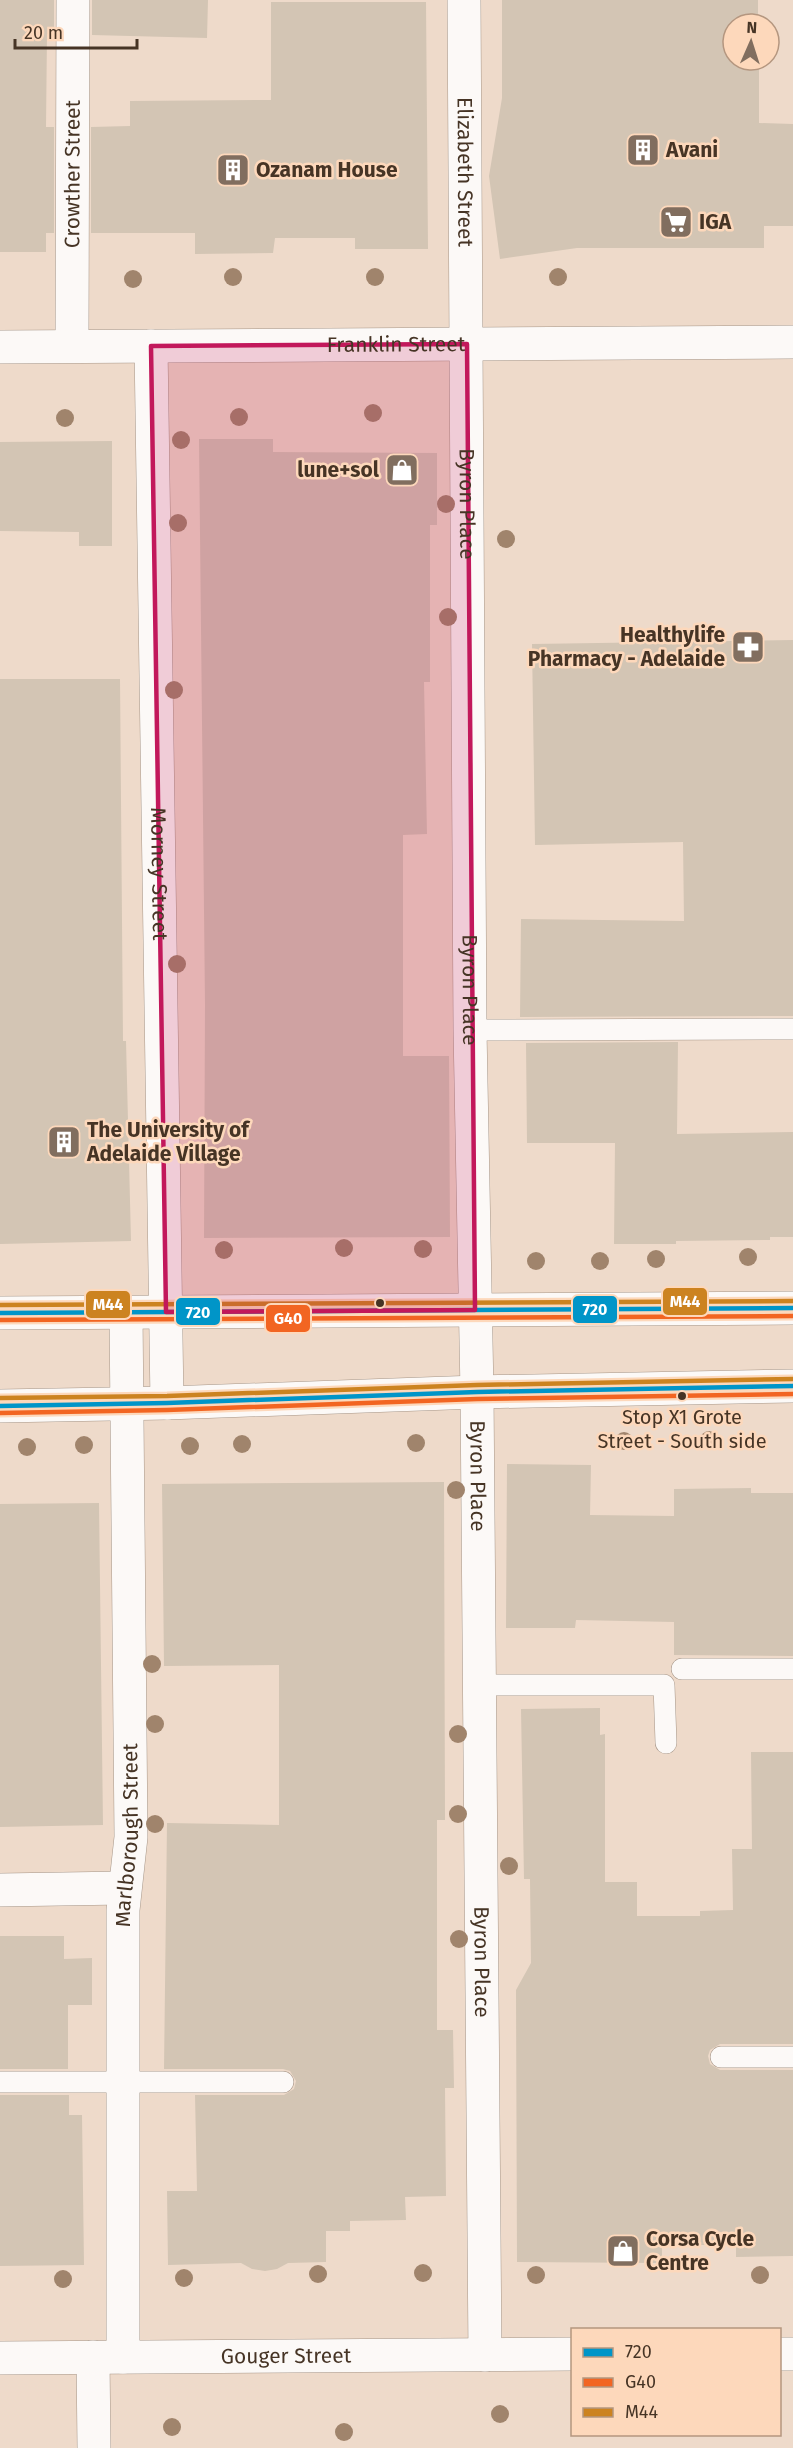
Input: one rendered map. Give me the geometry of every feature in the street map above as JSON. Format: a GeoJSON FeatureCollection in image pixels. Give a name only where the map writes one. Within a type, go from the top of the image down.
{"type":"FeatureCollection","features":[{"type":"Feature","properties":{"kind":"street","name":"Crowther Street"},"geometry":{"type":"LineString","coordinates":[[72,346],[73,0]]}},
{"type":"Feature","properties":{"kind":"street","name":"Elizabeth Street"},"geometry":{"type":"LineString","coordinates":[[464,0],[467,344]]}},
{"type":"Feature","properties":{"kind":"street","name":"Franklin Street"},"geometry":{"type":"LineString","coordinates":[[0,347],[793,342]]}},
{"type":"Feature","properties":{"kind":"street","name":"Byron Place"},"geometry":{"type":"LineString","coordinates":[[467,344],[470,1030],[477,1392],[485,2355]]}},
{"type":"Feature","properties":{"kind":"street","name":"Morney Street"},"geometry":{"type":"LineString","coordinates":[[151,346],[167,1403]]}},
{"type":"Feature","properties":{"kind":"street"},"geometry":{"type":"LineString","coordinates":[[0,1313],[793,1308]]}},
{"type":"Feature","properties":{"kind":"street","name":"Marlborough Street"},"geometry":{"type":"LineString","coordinates":[[94,2448],[108,2357],[123,2082],[124,1888],[131,1837],[126,1312]]}},
{"type":"Feature","properties":{"kind":"street"},"geometry":{"type":"LineString","coordinates":[[0,1406],[167,1403],[477,1392],[793,1386]]}},
{"type":"Feature","properties":{"kind":"street"},"geometry":{"type":"LineString","coordinates":[[0,1890],[124,1888]]}},
{"type":"Feature","properties":{"kind":"street","name":"Gouger Street"},"geometry":{"type":"LineString","coordinates":[[0,2358],[571,2355]]}},
{"type":"Feature","properties":{"kind":"lane"},"geometry":{"type":"LineString","coordinates":[[470,1030],[793,1029]]}},
{"type":"Feature","properties":{"kind":"lane"},"geometry":{"type":"LineString","coordinates":[[682,1669],[793,1669]]}},
{"type":"Feature","properties":{"kind":"lane"},"geometry":{"type":"LineString","coordinates":[[479,1685],[664,1685],[666,1743]]}},
{"type":"Feature","properties":{"kind":"lane"},"geometry":{"type":"LineString","coordinates":[[721,2057],[793,2057]]}},
{"type":"Feature","properties":{"kind":"lane"},"geometry":{"type":"LineString","coordinates":[[0,2082],[283,2082]]}},
{"type":"Feature","properties":{"kind":"highlighted area"},"geometry":{"type":"Polygon","coordinates":[[[467,344],[475,1310],[166,1312],[151,346],[467,344]]]}},
{"type":"Feature","properties":{"kind":"building"},"geometry":{"type":"Polygon","coordinates":[[[0,0],[54,0],[54,34],[47,34],[46,127],[54,127],[54,233],[46,233],[46,252],[0,252],[0,0]]]}},
{"type":"Feature","properties":{"kind":"building"},"geometry":{"type":"Polygon","coordinates":[[[92,0],[208,0],[207,38],[92,35],[92,0]]]}},
{"type":"Feature","properties":{"kind":"building","name":"Avani"},"geometry":{"type":"Polygon","coordinates":[[[502,0],[758,0],[758,12],[721,12],[721,72],[759,72],[759,123],[793,124],[793,226],[764,226],[764,248],[577,248],[500,259],[489,176],[502,98],[502,0]]]}},
{"type":"Feature","properties":{"kind":"building"},"geometry":{"type":"Polygon","coordinates":[[[271,2],[426,2],[428,249],[355,249],[355,238],[275,238],[273,253],[195,254],[195,233],[91,233],[91,127],[130,126],[130,101],[271,100],[271,2]]]}},
{"type":"Feature","properties":{"kind":"building"},"geometry":{"type":"Polygon","coordinates":[[[199,439],[273,439],[273,452],[437,453],[437,525],[430,525],[430,682],[424,682],[427,834],[403,835],[403,1056],[449,1056],[450,1237],[204,1238],[205,1005],[199,439]]]}},
{"type":"Feature","properties":{"kind":"building"},"geometry":{"type":"Polygon","coordinates":[[[112,441],[112,546],[79,546],[79,532],[0,531],[0,442],[112,441]]]}},
{"type":"Feature","properties":{"kind":"building"},"geometry":{"type":"Polygon","coordinates":[[[793,640],[793,1016],[520,1017],[521,919],[684,921],[683,842],[535,845],[532,644],[793,640]]]}},
{"type":"Feature","properties":{"kind":"building"},"geometry":{"type":"Polygon","coordinates":[[[0,679],[120,679],[123,1041],[126,1041],[131,1241],[0,1244],[0,679]]]}},
{"type":"Feature","properties":{"kind":"building"},"geometry":{"type":"Polygon","coordinates":[[[678,1042],[677,1134],[793,1132],[793,1237],[770,1237],[770,1240],[676,1241],[676,1244],[614,1244],[615,1143],[527,1143],[526,1043],[678,1042]]]}},
{"type":"Feature","properties":{"kind":"building"},"geometry":{"type":"Polygon","coordinates":[[[507,1464],[591,1465],[590,1515],[674,1516],[674,1489],[751,1488],[751,1493],[793,1493],[793,1656],[674,1655],[674,1622],[576,1620],[575,1628],[506,1628],[507,1464]]]}},
{"type":"Feature","properties":{"kind":"building"},"geometry":{"type":"Polygon","coordinates":[[[444,1482],[445,1820],[437,1820],[437,2030],[453,2030],[454,2088],[445,2088],[446,2196],[405,2197],[406,2220],[350,2221],[350,2231],[326,2231],[326,2262],[288,2263],[277,2269],[265,2271],[252,2269],[241,2263],[168,2265],[167,2191],[197,2191],[195,2095],[284,2095],[294,2089],[296,2081],[290,2071],[283,2069],[164,2069],[167,1823],[279,1825],[279,1665],[164,1666],[162,1484],[444,1482]]]}},
{"type":"Feature","properties":{"kind":"building"},"geometry":{"type":"Polygon","coordinates":[[[99,1503],[103,1825],[0,1827],[0,1504],[99,1503]]]}},
{"type":"Feature","properties":{"kind":"building"},"geometry":{"type":"Polygon","coordinates":[[[600,1708],[600,1735],[605,1734],[605,1882],[637,1882],[637,1916],[700,1916],[700,1911],[733,1910],[732,1849],[752,1849],[751,1752],[793,1752],[793,2044],[720,2044],[710,2050],[708,2056],[710,2064],[720,2070],[793,2070],[793,2256],[736,2257],[736,2245],[662,2245],[662,2263],[517,2262],[516,1990],[531,1963],[530,1879],[524,1879],[521,1709],[600,1708]]]}},
{"type":"Feature","properties":{"kind":"building"},"geometry":{"type":"Polygon","coordinates":[[[0,1936],[64,1936],[64,1959],[92,1958],[92,2005],[68,2005],[68,2069],[0,2069],[0,1936]]]}},
{"type":"Feature","properties":{"kind":"building"},"geometry":{"type":"Polygon","coordinates":[[[0,2095],[69,2095],[69,2115],[82,2115],[84,2265],[0,2266],[0,2095]]]}},
{"type":"Feature","properties":{"kind":"transit line","name":"M44"},"geometry":{"type":"LineString","coordinates":[[0,1305],[793,1301]]}},
{"type":"Feature","properties":{"kind":"transit line","name":"720"},"geometry":{"type":"LineString","coordinates":[[0,1313],[793,1308]]}},
{"type":"Feature","properties":{"kind":"transit line","name":"G40"},"geometry":{"type":"LineString","coordinates":[[0,1320],[793,1316]]}},
{"type":"Feature","properties":{"kind":"transit line","name":"M44"},"geometry":{"type":"LineString","coordinates":[[0,1398],[167,1396],[477,1385],[793,1379]]}},
{"type":"Feature","properties":{"kind":"transit line","name":"720"},"geometry":{"type":"LineString","coordinates":[[0,1406],[167,1403],[477,1392],[793,1386]]}},
{"type":"Feature","properties":{"kind":"transit line","name":"G40"},"geometry":{"type":"LineString","coordinates":[[0,1413],[167,1410],[477,1399],[793,1394]]}},
{"type":"Feature","properties":{"kind":"place","name":"Avani"},"geometry":{"type":"Point","coordinates":[643,150]}},
{"type":"Feature","properties":{"kind":"place","name":"Ozanam House"},"geometry":{"type":"Point","coordinates":[233,170]}},
{"type":"Feature","properties":{"kind":"place","name":"IGA"},"geometry":{"type":"Point","coordinates":[676,222]}},
{"type":"Feature","properties":{"kind":"place","name":"lune+sol"},"geometry":{"type":"Point","coordinates":[402,470]}},
{"type":"Feature","properties":{"kind":"place","name":"Healthylife Pharmacy - Adelaide"},"geometry":{"type":"Point","coordinates":[748,647]}},
{"type":"Feature","properties":{"kind":"place","name":"The University of Adelaide Village"},"geometry":{"type":"Point","coordinates":[64,1142]}},
{"type":"Feature","properties":{"kind":"place","name":"Stop X1 Grote Street - South side"},"geometry":{"type":"Point","coordinates":[682,1396]}},
{"type":"Feature","properties":{"kind":"place","name":"Corsa Cycle Centre"},"geometry":{"type":"Point","coordinates":[623,2251]}}]}
